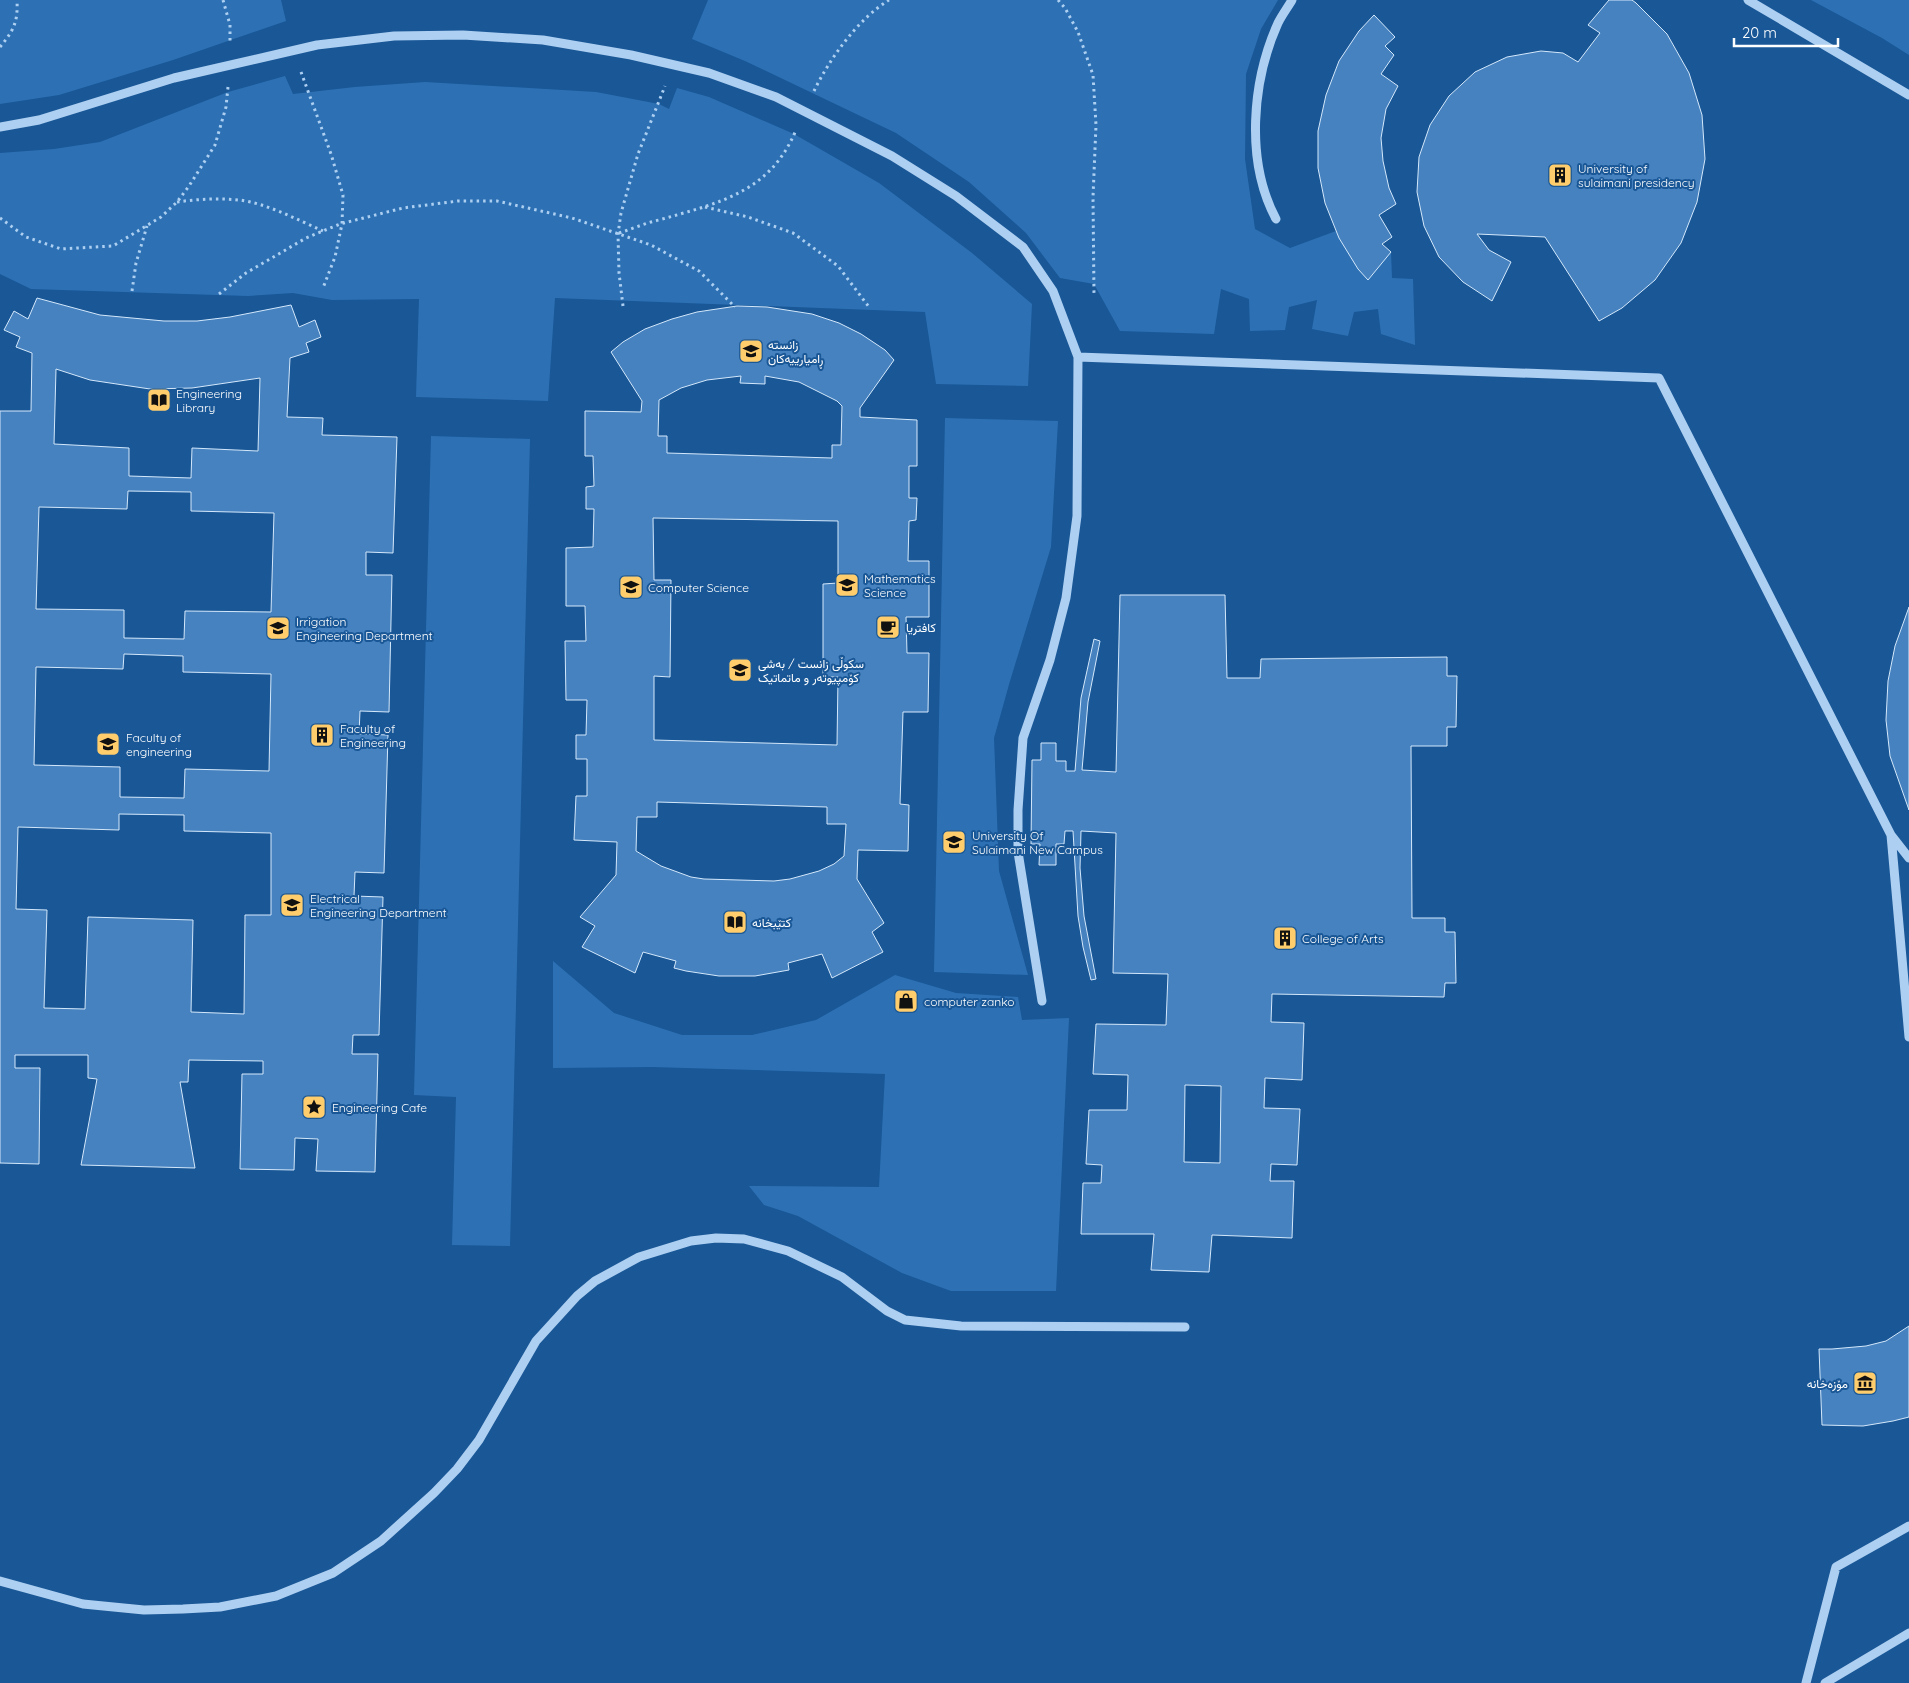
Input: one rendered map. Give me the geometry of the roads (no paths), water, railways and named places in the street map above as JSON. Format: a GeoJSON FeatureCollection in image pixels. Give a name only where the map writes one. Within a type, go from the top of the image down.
{"type":"FeatureCollection","features":[{"type":"Feature","properties":{"kind":"street"},"geometry":{"type":"LineString","coordinates":[[1276,219],[1266,201],[1257,146],[1259,86],[1279,20],[1292,0]]}},
{"type":"Feature","properties":{"kind":"street"},"geometry":{"type":"LineString","coordinates":[[1748,0],[1909,95]]}},
{"type":"Feature","properties":{"kind":"street"},"geometry":{"type":"LineString","coordinates":[[0,127],[39,120],[174,78],[317,45],[394,36],[463,34],[543,40],[631,55],[709,73],[776,97],[892,156],[956,196],[1023,247],[1053,291],[1078,357],[1077,516],[1066,598],[1050,660],[1023,738],[1018,810],[1018,852],[1042,1001]]}},
{"type":"Feature","properties":{"kind":"street"},"geometry":{"type":"LineString","coordinates":[[1078,357],[1659,378],[1891,835],[1909,858]]}},
{"type":"Feature","properties":{"kind":"street"},"geometry":{"type":"LineString","coordinates":[[1891,835],[1909,1037]]}},
{"type":"Feature","properties":{"kind":"street"},"geometry":{"type":"LineString","coordinates":[[0,1580],[83,1604],[144,1610],[220,1607],[276,1596],[333,1573],[381,1541],[457,1470],[479,1440],[536,1341],[577,1296],[595,1280],[639,1256],[691,1241],[716,1238],[744,1239],[788,1250],[842,1277],[887,1311],[905,1320],[961,1326],[1185,1327]]}},
{"type":"Feature","properties":{"kind":"street"},"geometry":{"type":"LineString","coordinates":[[1806,1683],[1836,1567],[1909,1526]]}},
{"type":"Feature","properties":{"kind":"street"},"geometry":{"type":"LineString","coordinates":[[1825,1683],[1909,1633]]}},
{"type":"Feature","properties":{"kind":"place","name":"University of sulaimani presidency"},"geometry":{"type":"Point","coordinates":[1560,175]}},
{"type":"Feature","properties":{"kind":"place","name":"زانستە ڕامیارییەکان"},"geometry":{"type":"Point","coordinates":[751,351]}},
{"type":"Feature","properties":{"kind":"place","name":"Engineering Library"},"geometry":{"type":"Point","coordinates":[159,400]}},
{"type":"Feature","properties":{"kind":"place","name":"Mathematics Science"},"geometry":{"type":"Point","coordinates":[847,585]}},
{"type":"Feature","properties":{"kind":"place","name":"Computer Science"},"geometry":{"type":"Point","coordinates":[631,587]}},
{"type":"Feature","properties":{"kind":"place","name":"کافتریا"},"geometry":{"type":"Point","coordinates":[888,627]}},
{"type":"Feature","properties":{"kind":"place","name":"Irrigation Engineering Department"},"geometry":{"type":"Point","coordinates":[278,628]}},
{"type":"Feature","properties":{"kind":"place","name":"سکوڵی زانست / بەشی کۆمپیوتەر و ماتماتیک"},"geometry":{"type":"Point","coordinates":[740,670]}},
{"type":"Feature","properties":{"kind":"place","name":"Faculty of Engineering"},"geometry":{"type":"Point","coordinates":[322,735]}},
{"type":"Feature","properties":{"kind":"place","name":"Faculty of engineering"},"geometry":{"type":"Point","coordinates":[108,744]}},
{"type":"Feature","properties":{"kind":"place","name":"University Of Sulaimani New Campus"},"geometry":{"type":"Point","coordinates":[954,842]}},
{"type":"Feature","properties":{"kind":"place","name":"Electrical Engineering Department"},"geometry":{"type":"Point","coordinates":[292,905]}},
{"type":"Feature","properties":{"kind":"place","name":"کتێبخانە"},"geometry":{"type":"Point","coordinates":[735,922]}},
{"type":"Feature","properties":{"kind":"place","name":"College of Arts"},"geometry":{"type":"Point","coordinates":[1285,938]}},
{"type":"Feature","properties":{"kind":"place","name":"computer zanko"},"geometry":{"type":"Point","coordinates":[906,1001]}},
{"type":"Feature","properties":{"kind":"place","name":"Engineering Cafe"},"geometry":{"type":"Point","coordinates":[314,1107]}},
{"type":"Feature","properties":{"kind":"place","name":"مۆزەخانە"},"geometry":{"type":"Point","coordinates":[1865,1383]}}]}
